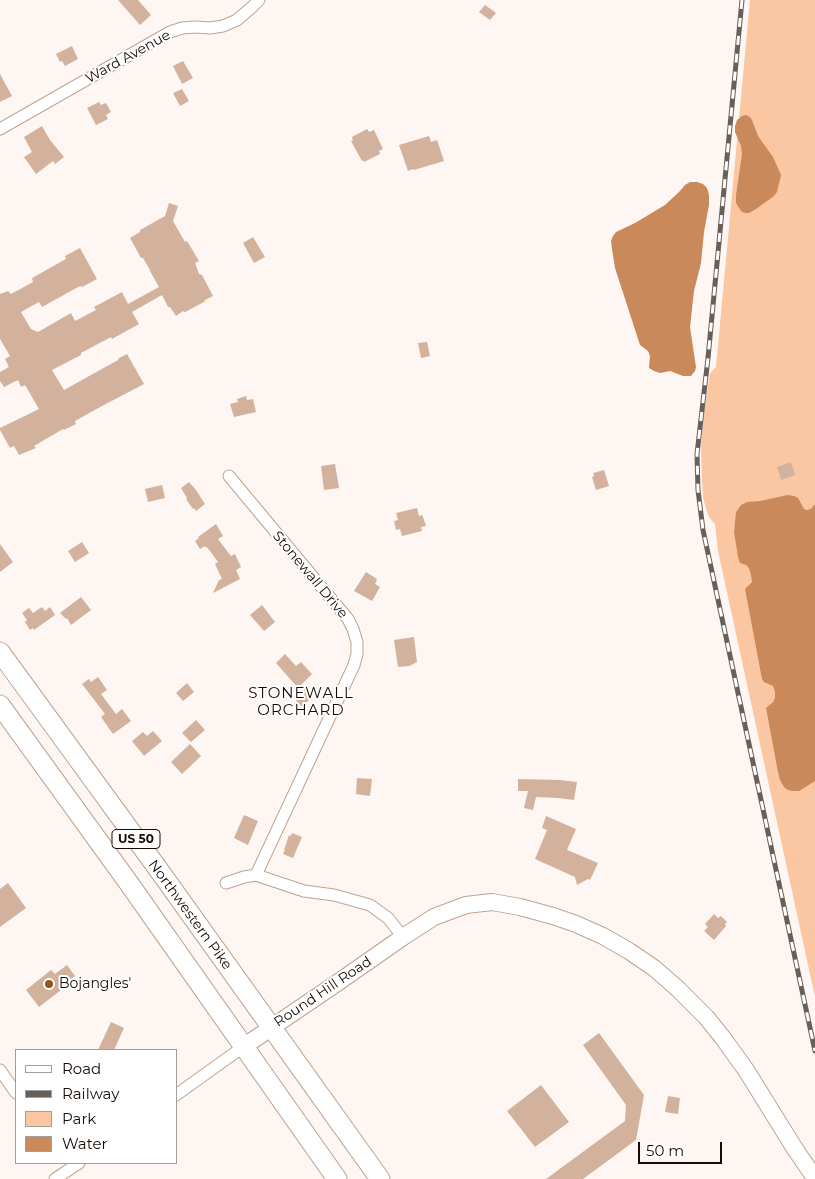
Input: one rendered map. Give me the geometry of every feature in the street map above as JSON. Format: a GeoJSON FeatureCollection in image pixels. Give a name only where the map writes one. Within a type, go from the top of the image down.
{"type":"FeatureCollection","features":[{"type":"Feature","properties":{"kind":"main road","name":"Northwestern Pike"},"geometry":{"type":"LineString","coordinates":[[0,652],[380,1179]]}},
{"type":"Feature","properties":{"kind":"main road","name":"US 50"},"geometry":{"type":"LineString","coordinates":[[0,705],[128,882],[337,1179]]}},
{"type":"Feature","properties":{"kind":"street","name":"Ward Avenue"},"geometry":{"type":"LineString","coordinates":[[0,129],[170,32],[182,28],[223,26],[237,20],[259,0]]}},
{"type":"Feature","properties":{"kind":"street","name":"Stonewall Drive"},"geometry":{"type":"LineString","coordinates":[[229,476],[348,619],[357,642],[357,654],[354,665],[256,875]]}},
{"type":"Feature","properties":{"kind":"street"},"geometry":{"type":"LineString","coordinates":[[226,883],[256,875],[304,891],[334,895],[370,905],[388,918],[403,936]]}},
{"type":"Feature","properties":{"kind":"street","name":"Round Hill Road"},"geometry":{"type":"LineString","coordinates":[[243,1047],[403,936],[434,917],[466,905],[492,902],[520,906],[568,921],[603,936],[654,968],[678,989],[706,1017],[723,1038],[746,1070],[794,1149],[815,1178]]}},
{"type":"Feature","properties":{"kind":"street"},"geometry":{"type":"LineString","coordinates":[[178,1094],[243,1047]]}},
{"type":"Feature","properties":{"kind":"street"},"geometry":{"type":"LineString","coordinates":[[0,1070],[15,1092]]}},
{"type":"Feature","properties":{"kind":"street"},"geometry":{"type":"LineString","coordinates":[[55,1179],[72,1165]]}},
{"type":"Feature","properties":{"kind":"green space"},"geometry":{"type":"Polygon","coordinates":[[[750,0],[815,0],[815,997],[718,551],[715,524],[708,515],[703,498],[701,446],[703,419],[710,373],[716,367],[750,0]]]}},
{"type":"Feature","properties":{"kind":"water"},"geometry":{"type":"Polygon","coordinates":[[[746,115],[752,120],[758,136],[773,157],[781,175],[777,192],[774,196],[749,213],[742,212],[736,203],[742,154],[735,126],[737,120],[746,115]]]}},
{"type":"Feature","properties":{"kind":"water"},"geometry":{"type":"Polygon","coordinates":[[[690,182],[703,184],[707,188],[709,205],[701,263],[694,291],[690,327],[696,367],[691,376],[683,376],[670,371],[660,373],[649,368],[650,356],[648,351],[640,345],[615,268],[611,241],[616,232],[665,205],[690,182]]]}},
{"type":"Feature","properties":{"kind":"water"},"geometry":{"type":"Polygon","coordinates":[[[788,495],[798,498],[804,509],[807,510],[811,509],[815,504],[815,781],[799,791],[788,790],[780,780],[766,708],[773,702],[775,692],[773,686],[762,679],[745,589],[752,582],[751,575],[749,568],[740,563],[734,532],[736,512],[741,505],[747,502],[788,495]]]}},
{"type":"Feature","properties":{"kind":"building"},"geometry":{"type":"Polygon","coordinates":[[[118,0],[138,0],[151,15],[140,25],[118,0]]]}},
{"type":"Feature","properties":{"kind":"building"},"geometry":{"type":"Polygon","coordinates":[[[485,5],[496,13],[490,20],[479,12],[485,5]]]}},
{"type":"Feature","properties":{"kind":"building"},"geometry":{"type":"Polygon","coordinates":[[[72,46],[78,59],[65,66],[62,61],[60,62],[56,54],[72,46]]]}},
{"type":"Feature","properties":{"kind":"building"},"geometry":{"type":"Polygon","coordinates":[[[183,61],[193,78],[182,84],[173,66],[183,61]]]}},
{"type":"Feature","properties":{"kind":"building"},"geometry":{"type":"Polygon","coordinates":[[[0,74],[12,96],[0,102],[0,74]]]}},
{"type":"Feature","properties":{"kind":"building"},"geometry":{"type":"Polygon","coordinates":[[[182,89],[189,101],[180,106],[173,93],[182,89]]]}},
{"type":"Feature","properties":{"kind":"building"},"geometry":{"type":"Polygon","coordinates":[[[99,102],[101,105],[106,103],[111,112],[106,115],[108,119],[96,125],[87,108],[99,102]]]}},
{"type":"Feature","properties":{"kind":"building"},"geometry":{"type":"Polygon","coordinates":[[[42,126],[50,140],[64,157],[55,164],[53,161],[36,174],[24,157],[32,152],[24,137],[42,126]]]}},
{"type":"Feature","properties":{"kind":"building"},"geometry":{"type":"Polygon","coordinates":[[[367,129],[369,132],[374,130],[383,149],[379,151],[380,154],[364,162],[351,141],[353,140],[352,137],[367,129]]]}},
{"type":"Feature","properties":{"kind":"building"},"geometry":{"type":"Polygon","coordinates":[[[429,136],[431,142],[437,140],[444,161],[408,171],[399,145],[429,136]]]}},
{"type":"Feature","properties":{"kind":"building"},"geometry":{"type":"Polygon","coordinates":[[[169,203],[178,206],[173,221],[199,261],[195,263],[199,274],[202,275],[213,296],[176,316],[168,307],[162,295],[132,312],[139,324],[112,339],[111,337],[52,370],[64,390],[127,354],[144,384],[75,421],[76,424],[63,429],[34,446],[36,448],[19,455],[14,446],[10,448],[0,428],[39,409],[25,385],[21,387],[18,380],[4,387],[0,381],[0,372],[9,367],[5,359],[10,356],[0,339],[0,294],[8,291],[11,294],[33,282],[32,278],[66,259],[65,256],[80,248],[97,279],[42,307],[39,302],[21,312],[31,329],[38,332],[71,313],[75,321],[96,310],[94,307],[122,292],[128,304],[159,287],[130,238],[165,216],[169,203]]]}},
{"type":"Feature","properties":{"kind":"building"},"geometry":{"type":"Polygon","coordinates":[[[253,237],[265,257],[254,263],[243,243],[253,237]]]}},
{"type":"Feature","properties":{"kind":"building"},"geometry":{"type":"Polygon","coordinates":[[[427,342],[430,356],[421,358],[418,343],[427,342]]]}},
{"type":"Feature","properties":{"kind":"building"},"geometry":{"type":"Polygon","coordinates":[[[246,396],[247,400],[253,399],[256,412],[234,417],[230,404],[238,402],[237,399],[246,396]]]}},
{"type":"Feature","properties":{"kind":"building"},"geometry":{"type":"Polygon","coordinates":[[[791,462],[795,475],[781,480],[777,467],[791,462]]]}},
{"type":"Feature","properties":{"kind":"building"},"geometry":{"type":"Polygon","coordinates":[[[335,464],[339,488],[324,490],[321,466],[335,464]]]}},
{"type":"Feature","properties":{"kind":"building"},"geometry":{"type":"Polygon","coordinates":[[[604,470],[609,486],[596,490],[592,477],[594,476],[593,473],[604,470]]]}},
{"type":"Feature","properties":{"kind":"building"},"geometry":{"type":"Polygon","coordinates":[[[189,482],[205,504],[196,511],[186,499],[181,488],[189,482]]]}},
{"type":"Feature","properties":{"kind":"building"},"geometry":{"type":"Polygon","coordinates":[[[162,485],[165,498],[148,502],[145,489],[162,485]]]}},
{"type":"Feature","properties":{"kind":"building"},"geometry":{"type":"Polygon","coordinates":[[[417,508],[419,516],[422,515],[426,526],[421,527],[422,531],[402,536],[400,529],[396,530],[394,521],[398,520],[396,513],[417,508]]]}},
{"type":"Feature","properties":{"kind":"building"},"geometry":{"type":"Polygon","coordinates":[[[216,524],[223,536],[218,539],[231,556],[235,554],[241,567],[236,570],[240,579],[213,593],[219,580],[222,579],[215,564],[218,562],[207,547],[205,546],[200,549],[195,541],[216,524]]]}},
{"type":"Feature","properties":{"kind":"building"},"geometry":{"type":"Polygon","coordinates":[[[82,542],[89,553],[75,562],[68,551],[82,542]]]}},
{"type":"Feature","properties":{"kind":"building"},"geometry":{"type":"Polygon","coordinates":[[[0,544],[13,562],[0,572],[0,544]]]}},
{"type":"Feature","properties":{"kind":"building"},"geometry":{"type":"Polygon","coordinates":[[[366,572],[377,579],[375,584],[380,587],[372,601],[354,591],[366,572]]]}},
{"type":"Feature","properties":{"kind":"building"},"geometry":{"type":"Polygon","coordinates":[[[81,597],[91,610],[71,625],[67,618],[60,613],[81,597]]]}},
{"type":"Feature","properties":{"kind":"building"},"geometry":{"type":"Polygon","coordinates":[[[262,605],[275,622],[264,631],[250,615],[262,605]]]}},
{"type":"Feature","properties":{"kind":"building"},"geometry":{"type":"Polygon","coordinates":[[[42,607],[45,611],[50,607],[55,615],[34,630],[33,628],[30,630],[25,622],[27,620],[22,613],[29,608],[33,613],[42,607]]]}},
{"type":"Feature","properties":{"kind":"building"},"geometry":{"type":"Polygon","coordinates":[[[414,637],[417,662],[409,666],[398,667],[394,640],[414,637]]]}},
{"type":"Feature","properties":{"kind":"building"},"geometry":{"type":"Polygon","coordinates":[[[285,654],[296,666],[301,662],[312,674],[298,688],[276,663],[285,654]]]}},
{"type":"Feature","properties":{"kind":"building"},"geometry":{"type":"Polygon","coordinates":[[[98,677],[107,690],[101,694],[116,714],[122,709],[131,721],[113,734],[101,717],[105,714],[82,684],[89,679],[91,682],[98,677]]]}},
{"type":"Feature","properties":{"kind":"building"},"geometry":{"type":"Polygon","coordinates":[[[187,683],[194,692],[183,701],[176,693],[187,683]]]}},
{"type":"Feature","properties":{"kind":"building"},"geometry":{"type":"Polygon","coordinates":[[[303,688],[312,697],[302,707],[293,697],[303,688]]]}},
{"type":"Feature","properties":{"kind":"building"},"geometry":{"type":"Polygon","coordinates":[[[196,720],[205,730],[191,742],[182,733],[196,720]]]}},
{"type":"Feature","properties":{"kind":"building"},"geometry":{"type":"Polygon","coordinates":[[[153,731],[162,741],[144,756],[132,741],[143,732],[147,736],[153,731]]]}},
{"type":"Feature","properties":{"kind":"building"},"geometry":{"type":"Polygon","coordinates":[[[190,744],[201,756],[182,774],[171,762],[190,744]]]}},
{"type":"Feature","properties":{"kind":"building"},"geometry":{"type":"Polygon","coordinates":[[[357,778],[372,779],[370,796],[356,794],[357,778]]]}},
{"type":"Feature","properties":{"kind":"building"},"geometry":{"type":"Polygon","coordinates":[[[518,779],[577,782],[574,800],[536,797],[533,810],[524,808],[528,791],[518,791],[518,779]]]}},
{"type":"Feature","properties":{"kind":"building"},"geometry":{"type":"Polygon","coordinates":[[[244,815],[258,821],[248,845],[234,838],[244,815]]]}},
{"type":"Feature","properties":{"kind":"building"},"geometry":{"type":"Polygon","coordinates":[[[546,816],[576,829],[567,850],[598,863],[590,880],[588,879],[577,885],[575,877],[535,859],[547,830],[542,828],[546,816]]]}},
{"type":"Feature","properties":{"kind":"building"},"geometry":{"type":"Polygon","coordinates":[[[292,833],[302,837],[293,858],[283,854],[289,835],[291,836],[292,833]]]}},
{"type":"Feature","properties":{"kind":"building"},"geometry":{"type":"Polygon","coordinates":[[[8,883],[26,908],[0,927],[0,889],[8,883]]]}},
{"type":"Feature","properties":{"kind":"building"},"geometry":{"type":"Polygon","coordinates":[[[714,914],[718,918],[721,916],[727,922],[726,926],[714,940],[704,931],[708,927],[705,924],[714,914]]]}},
{"type":"Feature","properties":{"kind":"building","name":"Bojangles'"},"geometry":{"type":"Polygon","coordinates":[[[67,965],[75,976],[39,1007],[26,990],[51,970],[55,974],[67,965]]]}},
{"type":"Feature","properties":{"kind":"building"},"geometry":{"type":"Polygon","coordinates":[[[111,1022],[124,1028],[114,1049],[98,1049],[111,1022]]]}},
{"type":"Feature","properties":{"kind":"building"},"geometry":{"type":"Polygon","coordinates":[[[599,1033],[644,1095],[636,1140],[583,1179],[546,1179],[625,1121],[626,1105],[583,1045],[599,1033]]]}},
{"type":"Feature","properties":{"kind":"building"},"geometry":{"type":"Polygon","coordinates":[[[541,1085],[569,1122],[535,1147],[507,1111],[541,1085]]]}},
{"type":"Feature","properties":{"kind":"building"},"geometry":{"type":"Polygon","coordinates":[[[668,1096],[680,1098],[678,1114],[665,1112],[668,1096]]]}},
{"type":"Feature","properties":{"kind":"railway"},"geometry":{"type":"LineString","coordinates":[[742,0],[697,454],[698,490],[703,530],[815,1051]]}},
{"type":"Feature","properties":{"kind":"place","name":"Bojangles'"},"geometry":{"type":"Point","coordinates":[49,984]}},
{"type":"Feature","properties":{"kind":"district","name":"STONEWALL ORCHARD"},"geometry":{"type":"Point","coordinates":[301,702]}}]}
